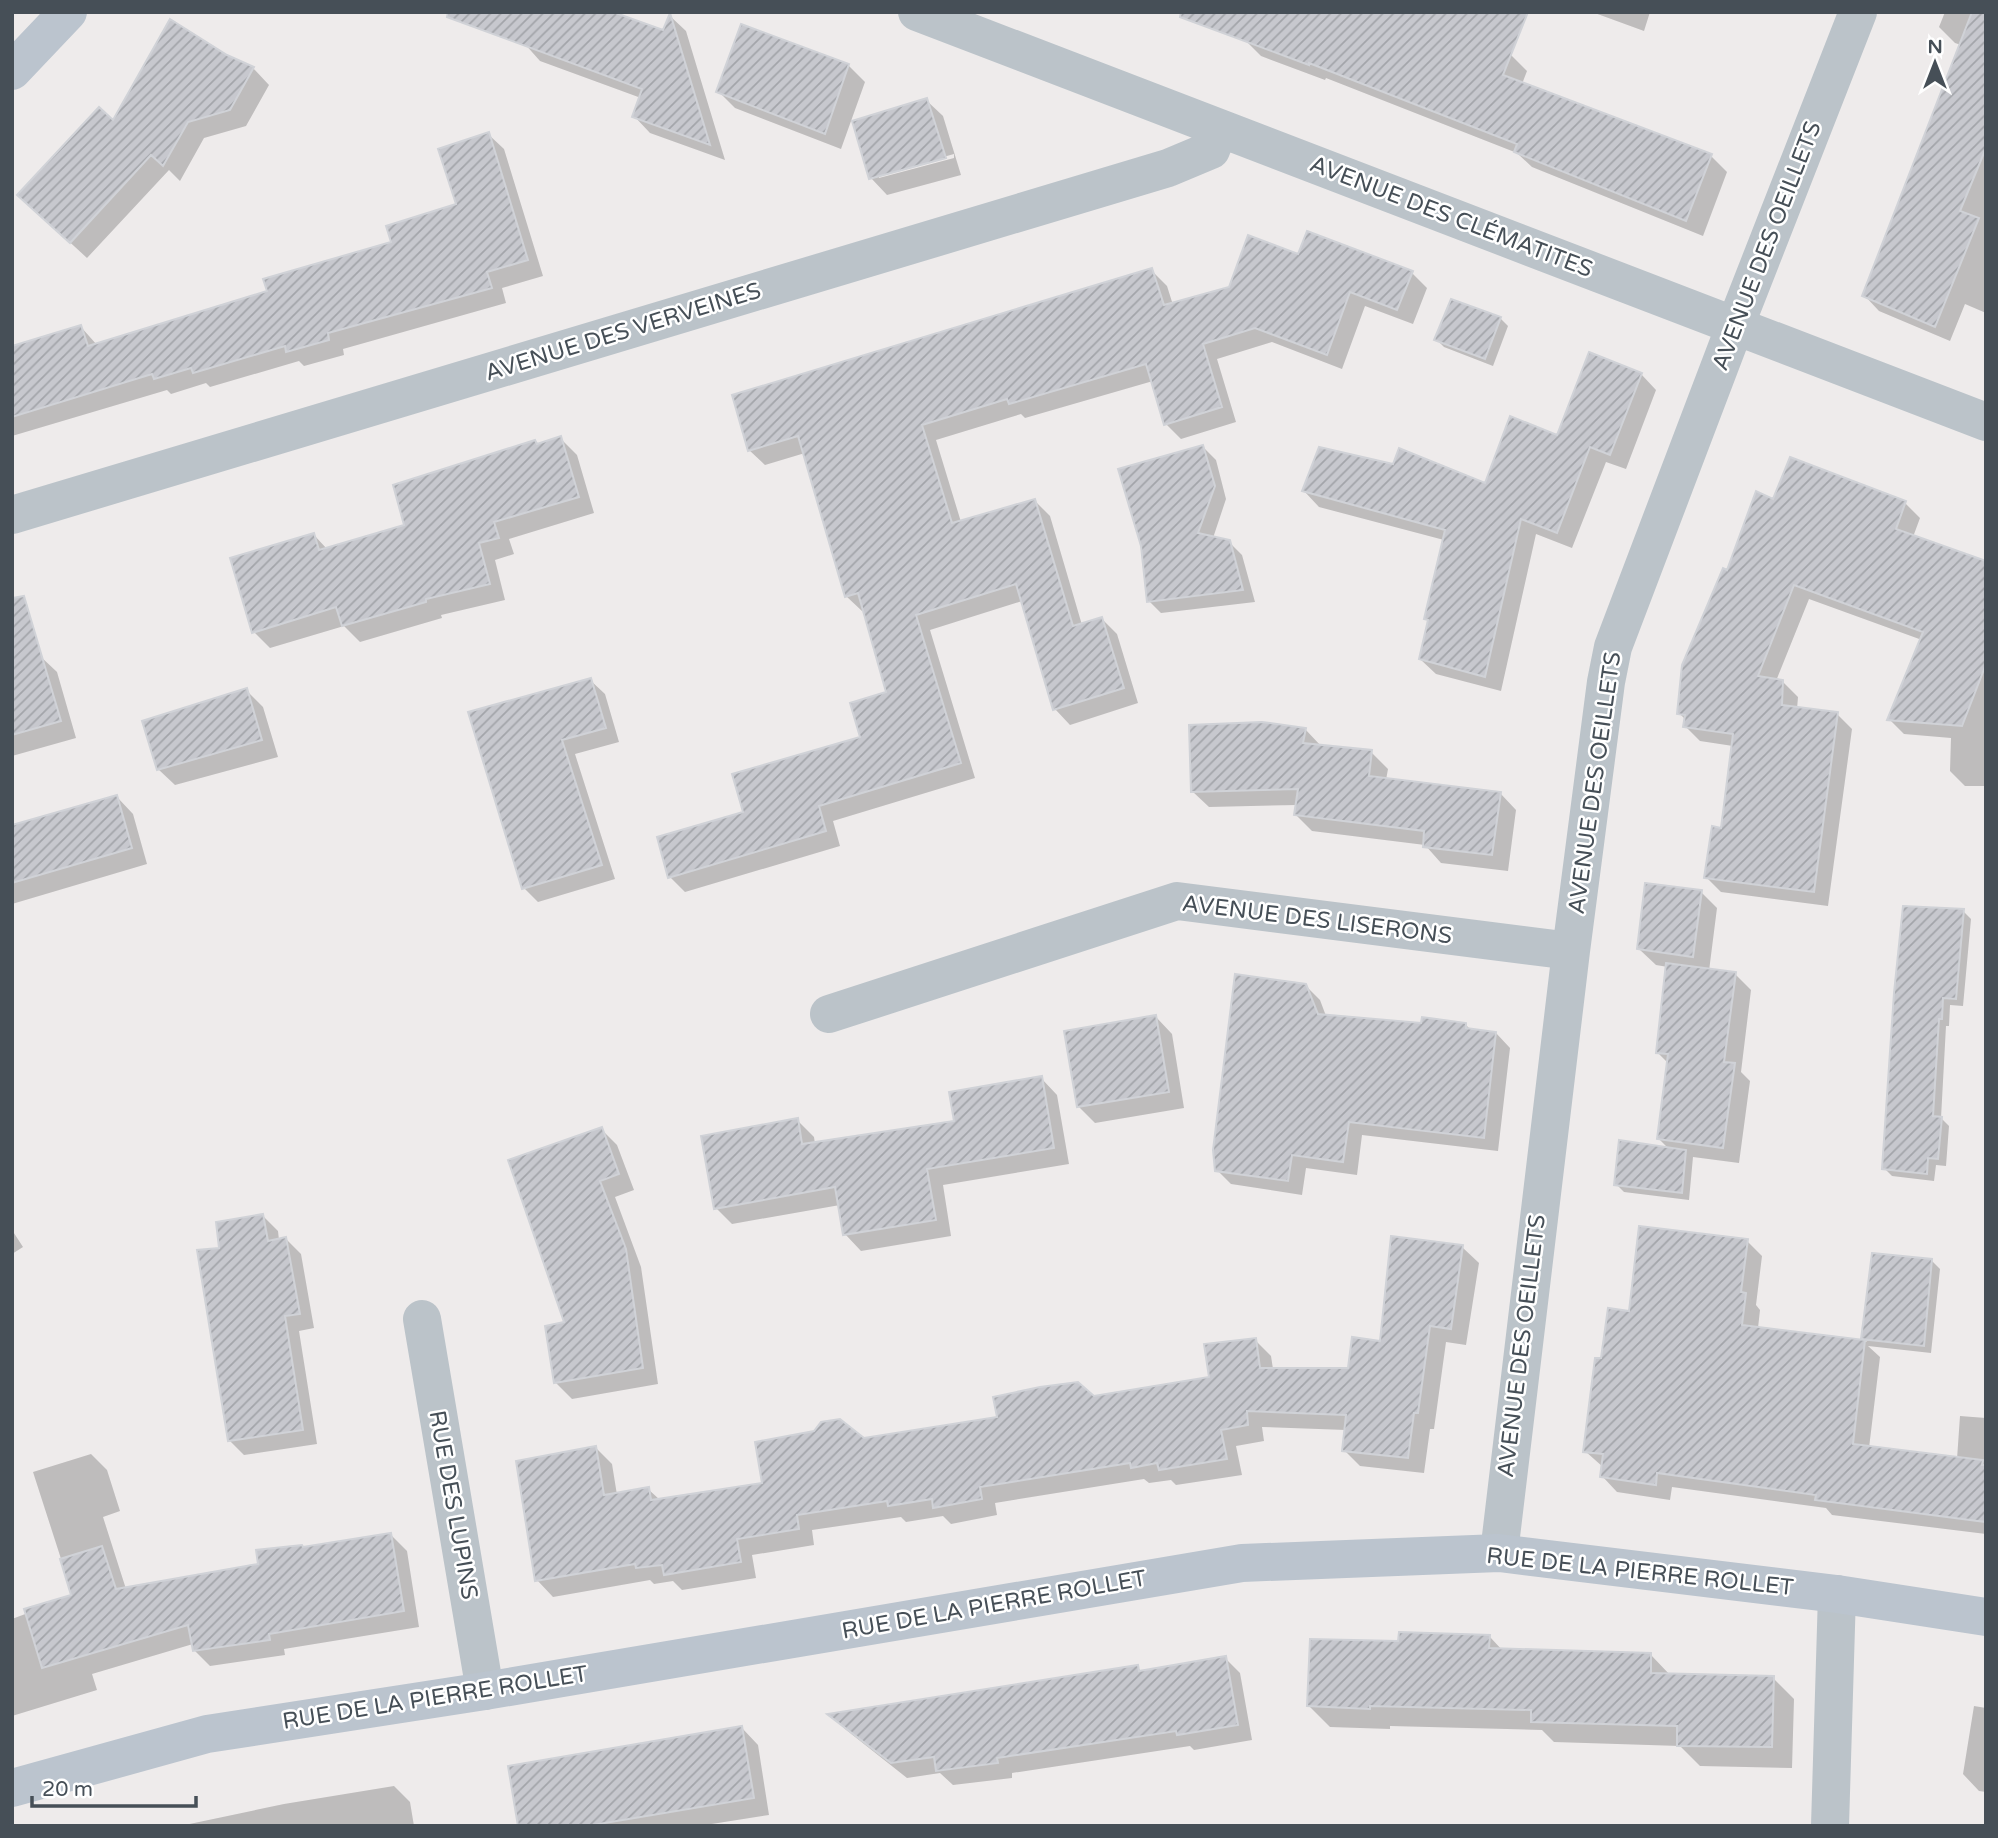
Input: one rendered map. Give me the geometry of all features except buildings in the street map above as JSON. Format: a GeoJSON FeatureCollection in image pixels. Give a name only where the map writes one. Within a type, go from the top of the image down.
{"type":"FeatureCollection","features":[{"type":"Feature","properties":{"kind":"street"},"geometry":{"type":"LineString","coordinates":[[12,71],[68,12]]}},
{"type":"Feature","properties":{"kind":"street","name":"AVENUE DES CLÉMATITES"},"geometry":{"type":"LineString","coordinates":[[917,12],[1986,422]]}},
{"type":"Feature","properties":{"kind":"street","name":"AVENUE DES OEILLETS"},"geometry":{"type":"LineString","coordinates":[[1499,1553],[1571,951],[1606,682],[1613,647],[1858,12]]}},
{"type":"Feature","properties":{"kind":"street","name":"AVENUE DES VERVEINES"},"geometry":{"type":"LineString","coordinates":[[12,516],[1168,168],[1211,150],[1219,129]]}},
{"type":"Feature","properties":{"kind":"street","name":"AVENUE DES LISERONS"},"geometry":{"type":"LineString","coordinates":[[829,1014],[1177,901],[1571,951]]}},
{"type":"Feature","properties":{"kind":"street","name":"RUE DES LUPINS"},"geometry":{"type":"LineString","coordinates":[[422,1319],[485,1691]]}},
{"type":"Feature","properties":{"kind":"street","name":"RUE DE LA PIERRE ROLLET"},"geometry":{"type":"LineString","coordinates":[[12,1788],[207,1734],[485,1691],[1242,1563],[1499,1553],[1837,1594],[1986,1617]]}},
{"type":"Feature","properties":{"kind":"street"},"geometry":{"type":"LineString","coordinates":[[1830,1826],[1837,1594]]}}]}
